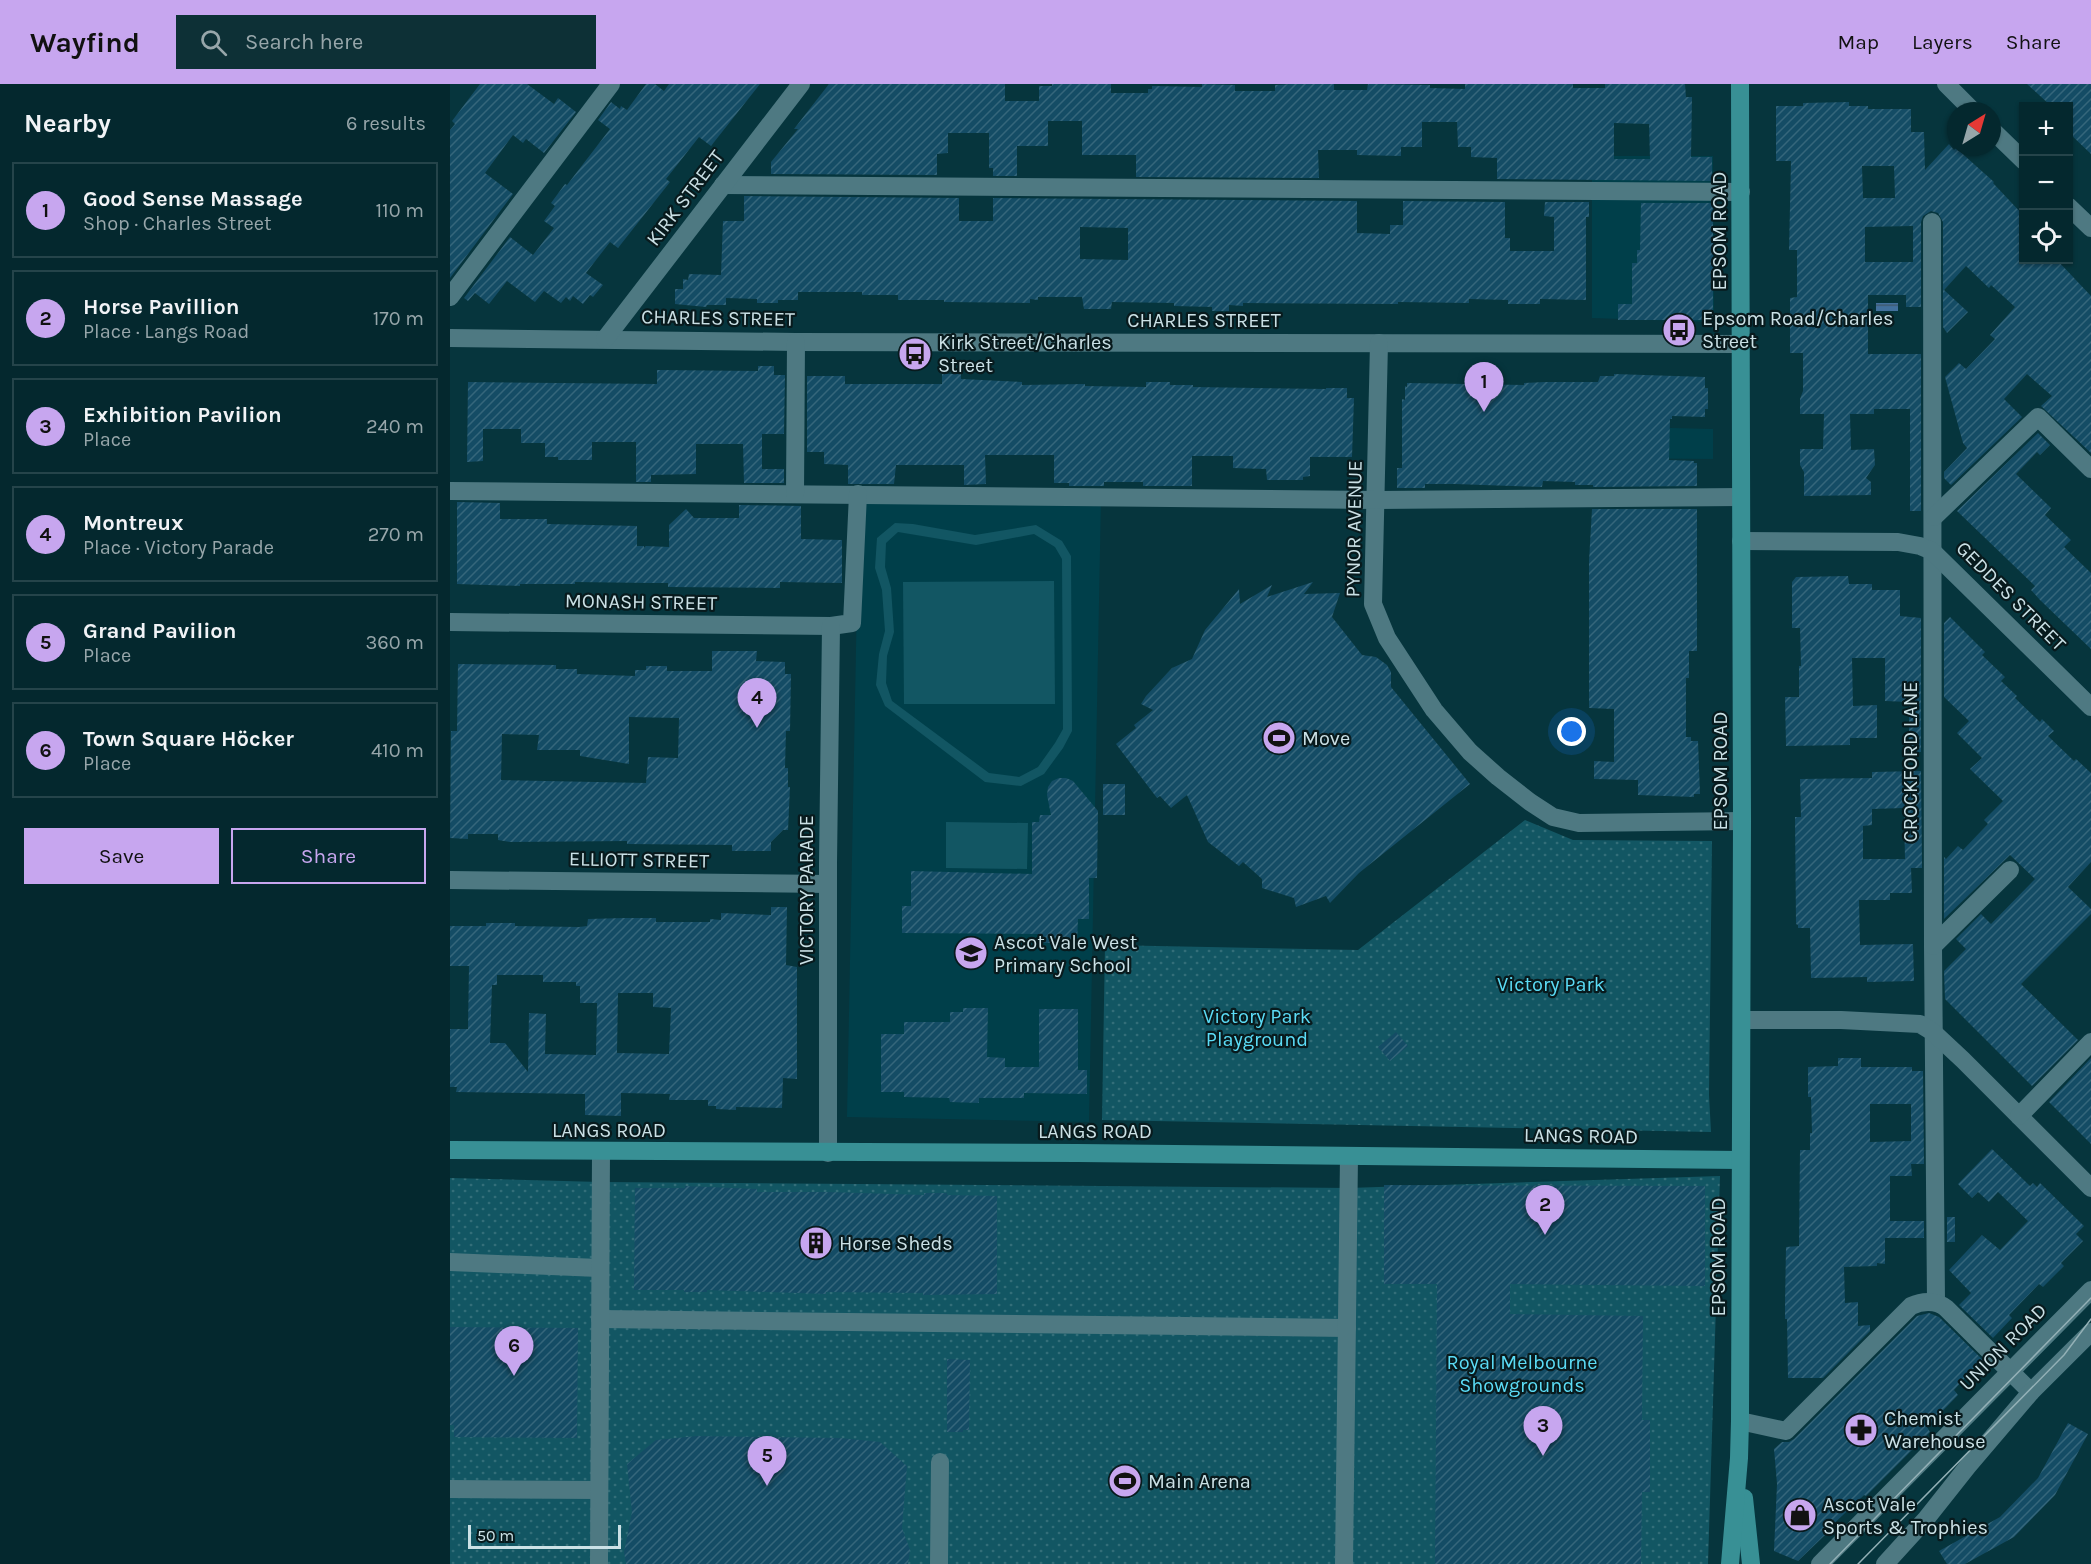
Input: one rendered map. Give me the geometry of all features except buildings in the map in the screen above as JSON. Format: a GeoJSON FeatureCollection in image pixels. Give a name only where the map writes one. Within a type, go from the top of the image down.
{"type":"FeatureCollection","features":[{"type":"Feature","properties":{"kind":"main road","name":"EPSOM ROAD"},"geometry":{"type":"LineString","coordinates":[[1730,1564],[1740,1420],[1743,821],[1740,84]]}},
{"type":"Feature","properties":{"kind":"main road","name":"LANGS ROAD"},"geometry":{"type":"LineString","coordinates":[[450,1150],[1067,1153],[1740,1161]]}},
{"type":"Feature","properties":{"kind":"main road","name":"EPSOM ROAD"},"geometry":{"type":"LineString","coordinates":[[1739,1458],[1751,1564]]}},
{"type":"Feature","properties":{"kind":"street"},"geometry":{"type":"LineString","coordinates":[[450,297],[611,84]]}},
{"type":"Feature","properties":{"kind":"street","name":"KIRK STREET"},"geometry":{"type":"LineString","coordinates":[[605,339],[801,84]]}},
{"type":"Feature","properties":{"kind":"street"},"geometry":{"type":"LineString","coordinates":[[1946,84],[1964,102]]}},
{"type":"Feature","properties":{"kind":"street"},"geometry":{"type":"LineString","coordinates":[[2001,139],[2019,156]]}},
{"type":"Feature","properties":{"kind":"street"},"geometry":{"type":"LineString","coordinates":[[723,185],[1741,192]]}},
{"type":"Feature","properties":{"kind":"street"},"geometry":{"type":"LineString","coordinates":[[2072,210],[2091,228]]}},
{"type":"Feature","properties":{"kind":"street","name":"CROCKFORD LANE"},"geometry":{"type":"LineString","coordinates":[[1932,222],[1933,1032],[1936,1302]]}},
{"type":"Feature","properties":{"kind":"street","name":"CHARLES STREET"},"geometry":{"type":"LineString","coordinates":[[450,338],[796,342],[1741,344]]}},
{"type":"Feature","properties":{"kind":"street"},"geometry":{"type":"LineString","coordinates":[[795,494],[796,342]]}},
{"type":"Feature","properties":{"kind":"street","name":"PYNOR AVENUE"},"geometry":{"type":"LineString","coordinates":[[1379,342],[1373,604],[1387,638],[1434,710],[1470,752],[1498,777],[1553,817],[1579,823],[1743,821]]}},
{"type":"Feature","properties":{"kind":"street"},"geometry":{"type":"LineString","coordinates":[[1934,517],[2038,417],[2091,469]]}},
{"type":"Feature","properties":{"kind":"street"},"geometry":{"type":"LineString","coordinates":[[450,491],[1377,500],[1741,497]]}},
{"type":"Feature","properties":{"kind":"street"},"geometry":{"type":"LineString","coordinates":[[831,626],[852,623],[858,494]]}},
{"type":"Feature","properties":{"kind":"street","name":"GEDDES STREET"},"geometry":{"type":"LineString","coordinates":[[1741,541],[1898,542],[1932,551],[2091,707]]}},
{"type":"Feature","properties":{"kind":"street","name":"MONASH STREET"},"geometry":{"type":"LineString","coordinates":[[450,622],[831,626]]}},
{"type":"Feature","properties":{"kind":"street","name":"VICTORY PARADE"},"geometry":{"type":"LineString","coordinates":[[828,1153],[831,626]]}},
{"type":"Feature","properties":{"kind":"street"},"geometry":{"type":"LineString","coordinates":[[1933,946],[2010,870]]}},
{"type":"Feature","properties":{"kind":"street","name":"ELLIOTT STREET"},"geometry":{"type":"LineString","coordinates":[[450,880],[828,884]]}},
{"type":"Feature","properties":{"kind":"street"},"geometry":{"type":"LineString","coordinates":[[1742,1020],[1841,1020],[1914,1023],[1925,1026],[2091,1188]]}},
{"type":"Feature","properties":{"kind":"street"},"geometry":{"type":"LineString","coordinates":[[2019,1116],[2091,1042]]}},
{"type":"Feature","properties":{"kind":"street"},"geometry":{"type":"LineString","coordinates":[[599,1564],[601,1152]]}},
{"type":"Feature","properties":{"kind":"street"},"geometry":{"type":"LineString","coordinates":[[1344,1564],[1349,1156]]}},
{"type":"Feature","properties":{"kind":"street"},"geometry":{"type":"LineString","coordinates":[[450,1262],[599,1268]]}},
{"type":"Feature","properties":{"kind":"street","name":"UNION ROAD"},"geometry":{"type":"LineString","coordinates":[[1820,1564],[2091,1290]]}},
{"type":"Feature","properties":{"kind":"street"},"geometry":{"type":"LineString","coordinates":[[1740,1420],[1786,1431],[1911,1306],[1936,1302],[1946,1308],[2031,1392]]}},
{"type":"Feature","properties":{"kind":"street"},"geometry":{"type":"LineString","coordinates":[[600,1319],[1347,1328]]}},
{"type":"Feature","properties":{"kind":"street"},"geometry":{"type":"LineString","coordinates":[[1885,1564],[1926,1520],[2031,1392],[2091,1332]]}},
{"type":"Feature","properties":{"kind":"street"},"geometry":{"type":"LineString","coordinates":[[939,1564],[940,1462]]}},
{"type":"Feature","properties":{"kind":"street"},"geometry":{"type":"LineString","coordinates":[[450,1489],[599,1490]]}},
{"type":"Feature","properties":{"kind":"shaded area"},"geometry":{"type":"Polygon","coordinates":[[[1592,156],[1713,156],[1714,322],[1592,318],[1592,156]]]}},
{"type":"Feature","properties":{"kind":"shaded area"},"geometry":{"type":"Polygon","coordinates":[[[1876,303],[1898,303],[1898,311],[1876,311],[1876,303]]]}},
{"type":"Feature","properties":{"kind":"shaded area"},"geometry":{"type":"Polygon","coordinates":[[[1591,426],[1713,429],[1713,459],[1592,458],[1591,426]]]}},
{"type":"Feature","properties":{"kind":"shaded area","name":"Ascot Vale West Primary School"},"geometry":{"type":"Polygon","coordinates":[[[859,493],[1101,498],[1089,1122],[847,1117],[859,493]]]}},
{"type":"Feature","properties":{"kind":"green space"},"geometry":{"type":"Polygon","coordinates":[[[895,523],[975,535],[1036,525],[1062,541],[1071,556],[1072,731],[1044,774],[1021,786],[985,782],[885,706],[876,685],[879,654],[885,631],[882,590],[875,568],[877,538],[895,523]],[[898,532],[886,543],[885,567],[891,588],[894,632],[887,656],[886,683],[892,701],[989,773],[1019,777],[1038,767],[1063,729],[1062,559],[1055,547],[1034,534],[976,545],[898,532]]]}},
{"type":"Feature","properties":{"kind":"green space"},"geometry":{"type":"Polygon","coordinates":[[[1054,581],[1055,704],[904,704],[903,582],[1054,581]]]}},
{"type":"Feature","properties":{"kind":"green space","name":"Victory Park"},"geometry":{"type":"Polygon","coordinates":[[[1525,820],[1573,840],[1712,841],[1709,1095],[1711,1132],[1102,1120],[1105,945],[1358,950],[1525,820]]]}},
{"type":"Feature","properties":{"kind":"green space"},"geometry":{"type":"Polygon","coordinates":[[[946,822],[1028,823],[1027,869],[946,868],[946,822]]]}},
{"type":"Feature","properties":{"kind":"green space","name":"Royal Melbourne Showgrounds"},"geometry":{"type":"Polygon","coordinates":[[[1720,1176],[1708,1564],[450,1564],[450,1178],[600,1182],[1348,1188],[1720,1176]]]}},
{"type":"Feature","properties":{"kind":"tram line"},"geometry":{"type":"LineString","coordinates":[[1830,1564],[2091,1298]]}},
{"type":"Feature","properties":{"kind":"tram line"},"geometry":{"type":"LineString","coordinates":[[1858,1564],[2064,1355],[2091,1319]]}},
{"type":"Feature","properties":{"kind":"place","name":"Epsom Road/Charles Street"},"geometry":{"type":"Point","coordinates":[1679,330]}},
{"type":"Feature","properties":{"kind":"place","name":"Kirk Street/Charles Street"},"geometry":{"type":"Point","coordinates":[915,354]}},
{"type":"Feature","properties":{"kind":"place","name":"Good Sense Massage"},"geometry":{"type":"Point","coordinates":[1484,412]}},
{"type":"Feature","properties":{"kind":"place","name":"Montreux"},"geometry":{"type":"Point","coordinates":[757,728]}},
{"type":"Feature","properties":{"kind":"place","name":"Move"},"geometry":{"type":"Point","coordinates":[1279,738]}},
{"type":"Feature","properties":{"kind":"place","name":"Ascot Vale West Primary School"},"geometry":{"type":"Point","coordinates":[971,953]}},
{"type":"Feature","properties":{"kind":"place","name":"Horse Pavillion"},"geometry":{"type":"Point","coordinates":[1545,1235]}},
{"type":"Feature","properties":{"kind":"place","name":"Horse Sheds"},"geometry":{"type":"Point","coordinates":[816,1243]}},
{"type":"Feature","properties":{"kind":"place","name":"Town Square Höcker"},"geometry":{"type":"Point","coordinates":[514,1376]}},
{"type":"Feature","properties":{"kind":"place","name":"Chemist Warehouse"},"geometry":{"type":"Point","coordinates":[1861,1430]}},
{"type":"Feature","properties":{"kind":"place","name":"Exhibition Pavilion"},"geometry":{"type":"Point","coordinates":[1543,1456]}},
{"type":"Feature","properties":{"kind":"place","name":"Main Arena"},"geometry":{"type":"Point","coordinates":[1125,1481]}},
{"type":"Feature","properties":{"kind":"place","name":"Grand Pavilion"},"geometry":{"type":"Point","coordinates":[767,1486]}},
{"type":"Feature","properties":{"kind":"place","name":"Ascot Vale Sports & Trophies"},"geometry":{"type":"Point","coordinates":[1800,1515]}},
{"type":"Feature","properties":{"kind":"park label","name":"Victory Park Playground"},"geometry":{"type":"Point","coordinates":[1257,1028]}}]}
